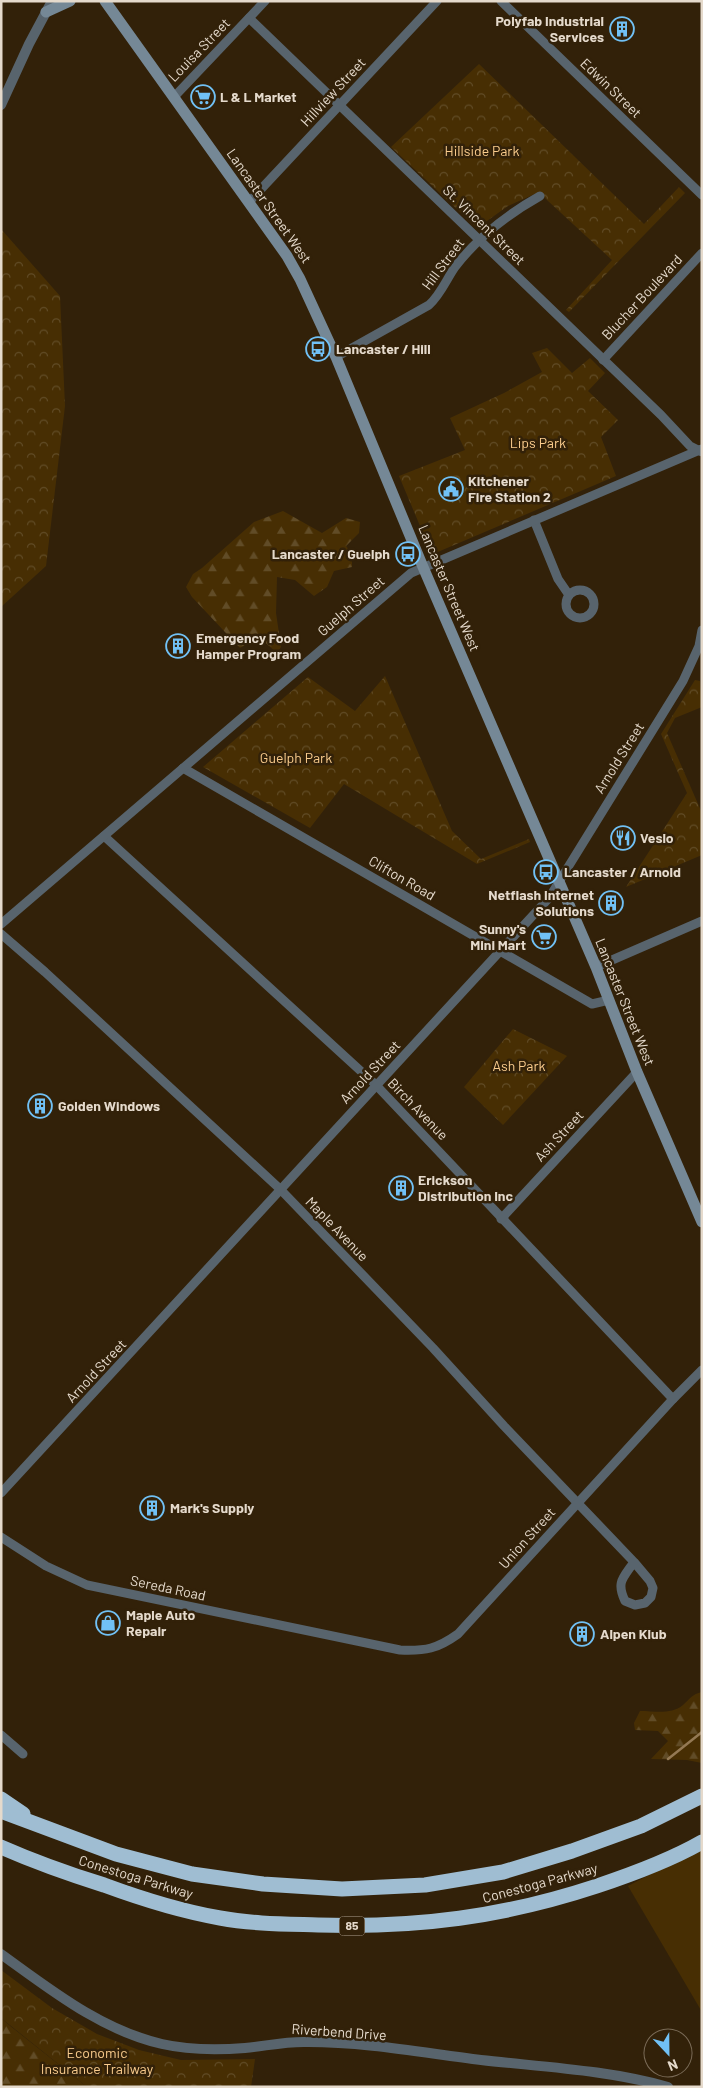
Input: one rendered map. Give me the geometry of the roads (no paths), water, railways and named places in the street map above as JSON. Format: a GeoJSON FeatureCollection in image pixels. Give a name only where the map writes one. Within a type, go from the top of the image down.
{"type":"FeatureCollection","features":[{"type":"Feature","properties":{"kind":"highway","name":"Conestoga Parkway"},"geometry":{"type":"LineString","coordinates":[[1,1811],[116,1854],[192,1874],[264,1884],[351,1889],[425,1885],[503,1872],[572,1851],[641,1826],[702,1796]]}},
{"type":"Feature","properties":{"kind":"highway","name":"Conestoga Parkway"},"geometry":{"type":"LineString","coordinates":[[1,1799],[38,1826]]}},
{"type":"Feature","properties":{"kind":"highway","name":"Conestoga Parkway"},"geometry":{"type":"LineString","coordinates":[[1,1846],[35,1862],[154,1903],[220,1918],[277,1924],[348,1926],[425,1923],[500,1913],[564,1897],[635,1874],[702,1842]]}},
{"type":"Feature","properties":{"kind":"main road"},"geometry":{"type":"LineString","coordinates":[[46,12],[70,1]]}},
{"type":"Feature","properties":{"kind":"main road","name":"Lancaster Street West"},"geometry":{"type":"LineString","coordinates":[[103,2],[174,97],[294,267],[336,357],[423,567],[596,967],[637,1072],[702,1222]]}},
{"type":"Feature","properties":{"kind":"street"},"geometry":{"type":"LineString","coordinates":[[1,105],[52,1]]}},
{"type":"Feature","properties":{"kind":"street","name":"Louisa Street"},"geometry":{"type":"LineString","coordinates":[[174,97],[265,1]]}},
{"type":"Feature","properties":{"kind":"street","name":"Hillview Street"},"geometry":{"type":"LineString","coordinates":[[249,202],[437,1]]}},
{"type":"Feature","properties":{"kind":"street","name":"Edwin Street"},"geometry":{"type":"LineString","coordinates":[[501,1],[702,195]]}},
{"type":"Feature","properties":{"kind":"street","name":"St. Vincent Street"},"geometry":{"type":"LineString","coordinates":[[249,18],[690,446],[701,451]]}},
{"type":"Feature","properties":{"kind":"street","name":"Hill Street"},"geometry":{"type":"LineString","coordinates":[[336,357],[429,305],[454,268],[479,240],[514,211],[540,196]]}},
{"type":"Feature","properties":{"kind":"street","name":"Blucher Boulevard"},"geometry":{"type":"LineString","coordinates":[[603,360],[702,252]]}},
{"type":"Feature","properties":{"kind":"street","name":"Guelph Street"},"geometry":{"type":"LineString","coordinates":[[1,924],[411,573],[701,451]]}},
{"type":"Feature","properties":{"kind":"street"},"geometry":{"type":"LineString","coordinates":[[534,520],[558,579],[569,595]]}},
{"type":"Feature","properties":{"kind":"street","name":"Arnold Street"},"geometry":{"type":"LineString","coordinates":[[1,1493],[549,898],[683,681],[701,648],[702,630]]}},
{"type":"Feature","properties":{"kind":"street","name":"Clifton Road"},"geometry":{"type":"LineString","coordinates":[[183,768],[592,1004],[609,1000]]}},
{"type":"Feature","properties":{"kind":"street","name":"Birch Avenue"},"geometry":{"type":"LineString","coordinates":[[104,836],[376,1085],[427,1137],[501,1218],[574,1292],[673,1399]]}},
{"type":"Feature","properties":{"kind":"street"},"geometry":{"type":"LineString","coordinates":[[596,967],[702,921]]}},
{"type":"Feature","properties":{"kind":"street","name":"Maple Avenue"},"geometry":{"type":"LineString","coordinates":[[1,934],[45,972],[280,1189],[434,1348],[634,1562],[650,1580],[653,1588],[651,1597],[645,1603],[635,1605],[625,1601],[620,1590],[622,1580],[634,1562]]}},
{"type":"Feature","properties":{"kind":"street","name":"Ash Street"},"geometry":{"type":"LineString","coordinates":[[501,1218],[637,1072]]}},
{"type":"Feature","properties":{"kind":"street","name":"Union Street"},"geometry":{"type":"LineString","coordinates":[[340,1638],[400,1650],[426,1650],[443,1645],[463,1629],[673,1399],[702,1370]]}},
{"type":"Feature","properties":{"kind":"street","name":"Sereda Road"},"geometry":{"type":"LineString","coordinates":[[1,1537],[46,1566],[87,1585],[340,1638]]}},
{"type":"Feature","properties":{"kind":"street"},"geometry":{"type":"LineString","coordinates":[[1,1735],[23,1754]]}},
{"type":"Feature","properties":{"kind":"street","name":"Riverbend Drive"},"geometry":{"type":"LineString","coordinates":[[1,1954],[93,2017],[111,2027],[162,2044],[185,2048],[210,2049],[244,2048],[286,2042],[346,2044],[614,2076],[668,2087]]}},
{"type":"Feature","properties":{"kind":"waterway"},"geometry":{"type":"LineString","coordinates":[[668,1759],[702,1732]]}},
{"type":"Feature","properties":{"kind":"place","name":"Polyfab Industrial Services"},"geometry":{"type":"Point","coordinates":[622,29]}},
{"type":"Feature","properties":{"kind":"place","name":"L & L Market"},"geometry":{"type":"Point","coordinates":[203,97]}},
{"type":"Feature","properties":{"kind":"place","name":"Lancaster / Hill"},"geometry":{"type":"Point","coordinates":[318,349]}},
{"type":"Feature","properties":{"kind":"place","name":"Kitchener Fire Station 2"},"geometry":{"type":"Point","coordinates":[451,489]}},
{"type":"Feature","properties":{"kind":"place","name":"Lancaster / Guelph"},"geometry":{"type":"Point","coordinates":[408,554]}},
{"type":"Feature","properties":{"kind":"place","name":"Emergency Food Hamper Program"},"geometry":{"type":"Point","coordinates":[178,646]}},
{"type":"Feature","properties":{"kind":"place","name":"Veslo"},"geometry":{"type":"Point","coordinates":[623,838]}},
{"type":"Feature","properties":{"kind":"place","name":"Lancaster / Arnold"},"geometry":{"type":"Point","coordinates":[546,872]}},
{"type":"Feature","properties":{"kind":"place","name":"Netflash Internet Solutions"},"geometry":{"type":"Point","coordinates":[611,903]}},
{"type":"Feature","properties":{"kind":"place","name":"Sunny's Mini Mart"},"geometry":{"type":"Point","coordinates":[544,937]}},
{"type":"Feature","properties":{"kind":"place","name":"Golden Windows"},"geometry":{"type":"Point","coordinates":[40,1106]}},
{"type":"Feature","properties":{"kind":"place","name":"Erickson Distribution Inc"},"geometry":{"type":"Point","coordinates":[401,1188]}},
{"type":"Feature","properties":{"kind":"place","name":"Mark's Supply"},"geometry":{"type":"Point","coordinates":[152,1508]}},
{"type":"Feature","properties":{"kind":"place","name":"Maple Auto Repair"},"geometry":{"type":"Point","coordinates":[108,1623]}},
{"type":"Feature","properties":{"kind":"place","name":"Alpen Klub"},"geometry":{"type":"Point","coordinates":[582,1634]}},
{"type":"Feature","properties":{"kind":"park label","name":"Hillside Park"},"geometry":{"type":"Point","coordinates":[482,151]}},
{"type":"Feature","properties":{"kind":"park label","name":"Lips Park"},"geometry":{"type":"Point","coordinates":[538,443]}},
{"type":"Feature","properties":{"kind":"park label","name":"Guelph Park"},"geometry":{"type":"Point","coordinates":[296,758]}},
{"type":"Feature","properties":{"kind":"park label","name":"Ash Park"},"geometry":{"type":"Point","coordinates":[519,1066]}},
{"type":"Feature","properties":{"kind":"park label","name":"Economic Insurance Trailway"},"geometry":{"type":"Point","coordinates":[97,2062]}}]}
